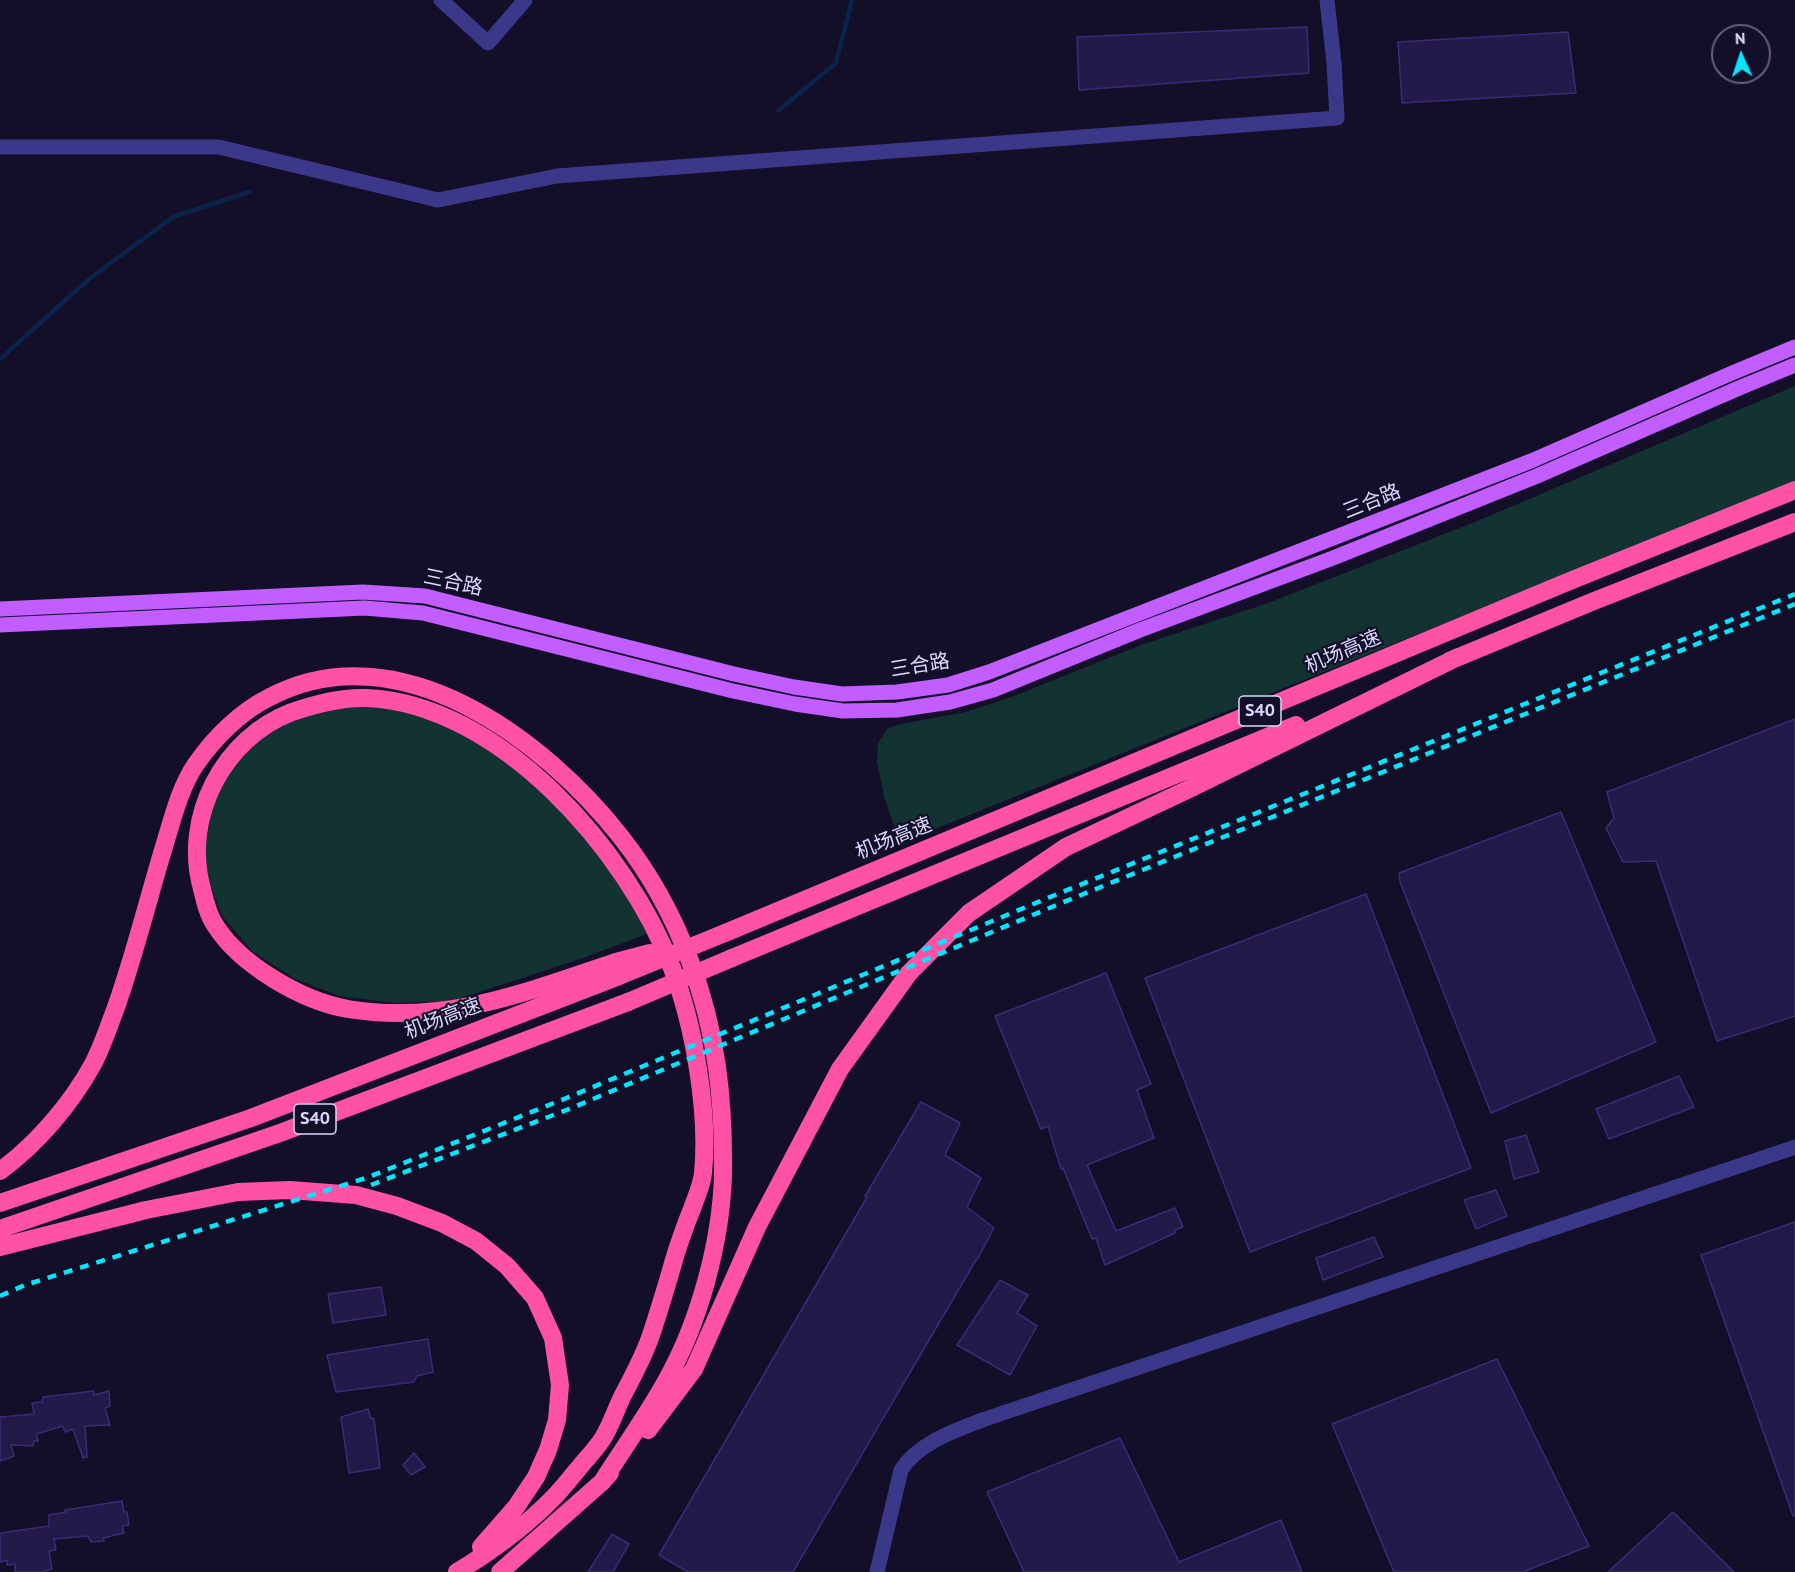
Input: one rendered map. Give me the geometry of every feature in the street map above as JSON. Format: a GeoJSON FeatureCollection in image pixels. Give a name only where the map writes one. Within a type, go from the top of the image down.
{"type":"FeatureCollection","features":[{"type":"Feature","properties":{"kind":"highway","name":"机场高速"},"geometry":{"type":"LineString","coordinates":[[0,1203],[251,1118],[617,969],[725,933],[1565,583],[1795,490]]}},
{"type":"Feature","properties":{"kind":"highway","name":"S40"},"geometry":{"type":"LineString","coordinates":[[0,1229],[280,1133],[628,1002],[1593,601],[1795,522]]}},
{"type":"Feature","properties":{"kind":"highway"},"geometry":{"type":"LineString","coordinates":[[500,1572],[602,1482],[647,1431],[694,1369],[757,1227],[840,1069],[909,974],[969,912],[1066,847],[1458,657]]}},
{"type":"Feature","properties":{"kind":"highway"},"geometry":{"type":"LineString","coordinates":[[0,1171],[32,1143],[56,1117],[94,1063],[125,981],[183,788],[196,764],[220,736],[243,714],[267,698],[293,686],[320,679],[353,676],[393,679],[424,687],[460,702],[498,723],[538,753],[582,793],[622,838],[672,919],[690,961],[706,1010],[717,1057],[722,1112],[723,1178],[718,1230],[708,1272],[691,1328],[667,1381],[602,1482]]}},
{"type":"Feature","properties":{"kind":"highway"},"geometry":{"type":"LineString","coordinates":[[457,1572],[484,1555],[555,1496],[602,1440],[650,1339],[684,1229],[703,1179],[704,1128],[697,1064],[683,1001],[672,966],[655,930],[629,885],[591,831],[549,787],[504,751],[463,724],[432,711],[398,701],[364,698],[338,699],[286,715],[257,730],[238,748],[220,772],[208,795],[199,823],[196,852],[198,877],[214,925],[235,949],[264,973],[296,992],[343,1008],[400,1014],[447,1011],[502,1000],[617,969]]}},
{"type":"Feature","properties":{"kind":"highway"},"geometry":{"type":"LineString","coordinates":[[0,1247],[146,1210],[238,1192],[290,1190],[356,1195],[397,1206],[442,1223],[476,1241],[507,1266],[535,1298],[553,1338],[560,1385],[557,1420],[536,1478],[516,1507],[484,1544],[452,1572]]}},
{"type":"Feature","properties":{"kind":"main road","name":"三合路"},"geometry":{"type":"LineString","coordinates":[[0,609],[363,592],[425,596],[794,687],[842,694],[897,692],[948,685],[989,672],[1520,466],[1795,347]]}},
{"type":"Feature","properties":{"kind":"main road","name":"三合路"},"geometry":{"type":"LineString","coordinates":[[0,625],[364,608],[423,613],[733,691],[795,704],[843,711],[897,710],[950,702],[993,690],[1140,630],[1333,558],[1516,484],[1795,366]]}},
{"type":"Feature","properties":{"kind":"street"},"geometry":{"type":"LineString","coordinates":[[441,0],[488,43],[525,0]]}},
{"type":"Feature","properties":{"kind":"street"},"geometry":{"type":"LineString","coordinates":[[0,147],[219,147],[438,200],[557,177],[1337,118],[1328,0]]}},
{"type":"Feature","properties":{"kind":"street"},"geometry":{"type":"LineString","coordinates":[[877,1572],[901,1470],[916,1453],[937,1439],[985,1419],[1795,1147]]}},
{"type":"Feature","properties":{"kind":"green space"},"geometry":{"type":"Polygon","coordinates":[[[1795,386],[1795,482],[900,843],[884,796],[877,761],[878,743],[888,728],[966,712],[1014,696],[1141,645],[1268,603],[1475,522],[1795,386]]]}},
{"type":"Feature","properties":{"kind":"green space"},"geometry":{"type":"Polygon","coordinates":[[[380,706],[418,716],[450,728],[509,764],[535,786],[584,836],[616,880],[647,934],[586,957],[452,1001],[395,1003],[339,996],[295,979],[253,952],[223,917],[206,873],[206,840],[211,813],[225,777],[249,749],[273,730],[307,715],[339,707],[380,706]]]}},
{"type":"Feature","properties":{"kind":"building"},"geometry":{"type":"Polygon","coordinates":[[[1307,27],[1309,73],[1079,90],[1077,37],[1307,27]]]}},
{"type":"Feature","properties":{"kind":"building"},"geometry":{"type":"Polygon","coordinates":[[[1568,32],[1576,93],[1402,103],[1398,42],[1568,32]]]}},
{"type":"Feature","properties":{"kind":"building"},"geometry":{"type":"Polygon","coordinates":[[[1795,719],[1795,1016],[1717,1041],[1656,861],[1623,862],[1606,828],[1614,818],[1607,792],[1795,719]]]}},
{"type":"Feature","properties":{"kind":"building"},"geometry":{"type":"Polygon","coordinates":[[[1561,812],[1656,1042],[1491,1113],[1400,882],[1399,873],[1561,812]]]}},
{"type":"Feature","properties":{"kind":"building"},"geometry":{"type":"Polygon","coordinates":[[[1366,894],[1471,1168],[1250,1252],[1145,978],[1366,894]]]}},
{"type":"Feature","properties":{"kind":"building"},"geometry":{"type":"Polygon","coordinates":[[[1106,973],[1151,1084],[1137,1090],[1154,1138],[1087,1165],[1116,1231],[1175,1208],[1183,1227],[1175,1230],[1175,1233],[1105,1265],[1096,1238],[1092,1239],[1063,1168],[1061,1169],[1048,1126],[1041,1129],[995,1016],[1106,973]]]}},
{"type":"Feature","properties":{"kind":"building"},"geometry":{"type":"Polygon","coordinates":[[[1679,1076],[1694,1107],[1609,1139],[1596,1109],[1679,1076]]]}},
{"type":"Feature","properties":{"kind":"building"},"geometry":{"type":"Polygon","coordinates":[[[921,1102],[960,1123],[945,1155],[981,1178],[967,1207],[994,1228],[793,1572],[688,1572],[659,1555],[921,1102]]]}},
{"type":"Feature","properties":{"kind":"building"},"geometry":{"type":"Polygon","coordinates":[[[1526,1135],[1539,1172],[1514,1179],[1505,1141],[1526,1135]]]}},
{"type":"Feature","properties":{"kind":"building"},"geometry":{"type":"Polygon","coordinates":[[[1496,1190],[1507,1216],[1476,1229],[1464,1200],[1496,1190]]]}},
{"type":"Feature","properties":{"kind":"building"},"geometry":{"type":"Polygon","coordinates":[[[1795,1222],[1795,1516],[1793,1516],[1701,1255],[1795,1222]]]}},
{"type":"Feature","properties":{"kind":"building"},"geometry":{"type":"Polygon","coordinates":[[[1374,1237],[1383,1257],[1323,1280],[1316,1258],[1374,1237]]]}},
{"type":"Feature","properties":{"kind":"building"},"geometry":{"type":"Polygon","coordinates":[[[1000,1280],[1028,1295],[1017,1313],[1037,1326],[1010,1375],[957,1345],[1000,1280]]]}},
{"type":"Feature","properties":{"kind":"building"},"geometry":{"type":"Polygon","coordinates":[[[381,1287],[386,1315],[333,1323],[328,1294],[381,1287]]]}},
{"type":"Feature","properties":{"kind":"building"},"geometry":{"type":"Polygon","coordinates":[[[428,1339],[433,1372],[417,1376],[414,1382],[336,1392],[327,1355],[428,1339]]]}},
{"type":"Feature","properties":{"kind":"building"},"geometry":{"type":"Polygon","coordinates":[[[1497,1359],[1589,1546],[1523,1572],[1394,1572],[1332,1424],[1497,1359]]]}},
{"type":"Feature","properties":{"kind":"building"},"geometry":{"type":"Polygon","coordinates":[[[94,1391],[94,1395],[109,1391],[110,1406],[105,1408],[110,1425],[85,1426],[87,1457],[83,1458],[73,1429],[65,1432],[63,1426],[36,1434],[38,1441],[34,1441],[33,1446],[11,1445],[14,1456],[0,1461],[0,1417],[34,1414],[32,1403],[42,1402],[43,1397],[94,1391]]]}},
{"type":"Feature","properties":{"kind":"building"},"geometry":{"type":"Polygon","coordinates":[[[368,1409],[370,1417],[374,1419],[380,1468],[349,1473],[341,1417],[368,1409]]]}},
{"type":"Feature","properties":{"kind":"building"},"geometry":{"type":"Polygon","coordinates":[[[1120,1438],[1179,1562],[1281,1520],[1302,1572],[1024,1572],[987,1492],[1120,1438]]]}},
{"type":"Feature","properties":{"kind":"building"},"geometry":{"type":"Polygon","coordinates":[[[414,1453],[425,1467],[411,1475],[403,1465],[414,1453]]]}},
{"type":"Feature","properties":{"kind":"building"},"geometry":{"type":"Polygon","coordinates":[[[122,1501],[129,1525],[122,1526],[124,1533],[103,1538],[104,1541],[91,1542],[88,1536],[54,1539],[56,1550],[49,1551],[52,1569],[42,1572],[15,1572],[15,1564],[7,1565],[7,1560],[0,1562],[0,1533],[49,1526],[49,1515],[66,1512],[65,1510],[122,1501]]]}},
{"type":"Feature","properties":{"kind":"building"},"geometry":{"type":"Polygon","coordinates":[[[1673,1512],[1734,1572],[1608,1572],[1673,1512]]]}},
{"type":"Feature","properties":{"kind":"building"},"geometry":{"type":"Polygon","coordinates":[[[612,1534],[629,1544],[613,1572],[588,1572],[612,1534]]]}},
{"type":"Feature","properties":{"kind":"waterway"},"geometry":{"type":"LineString","coordinates":[[779,110],[836,63],[852,0]]}},
{"type":"Feature","properties":{"kind":"waterway"},"geometry":{"type":"LineString","coordinates":[[0,359],[89,279],[173,217],[249,192]]}},
{"type":"Feature","properties":{"kind":"railway"},"geometry":{"type":"LineString","coordinates":[[0,1296],[25,1285],[366,1178],[1795,594]]}},
{"type":"Feature","properties":{"kind":"railway"},"geometry":{"type":"LineString","coordinates":[[371,1185],[569,1109],[1059,904],[1795,604]]}}]}
